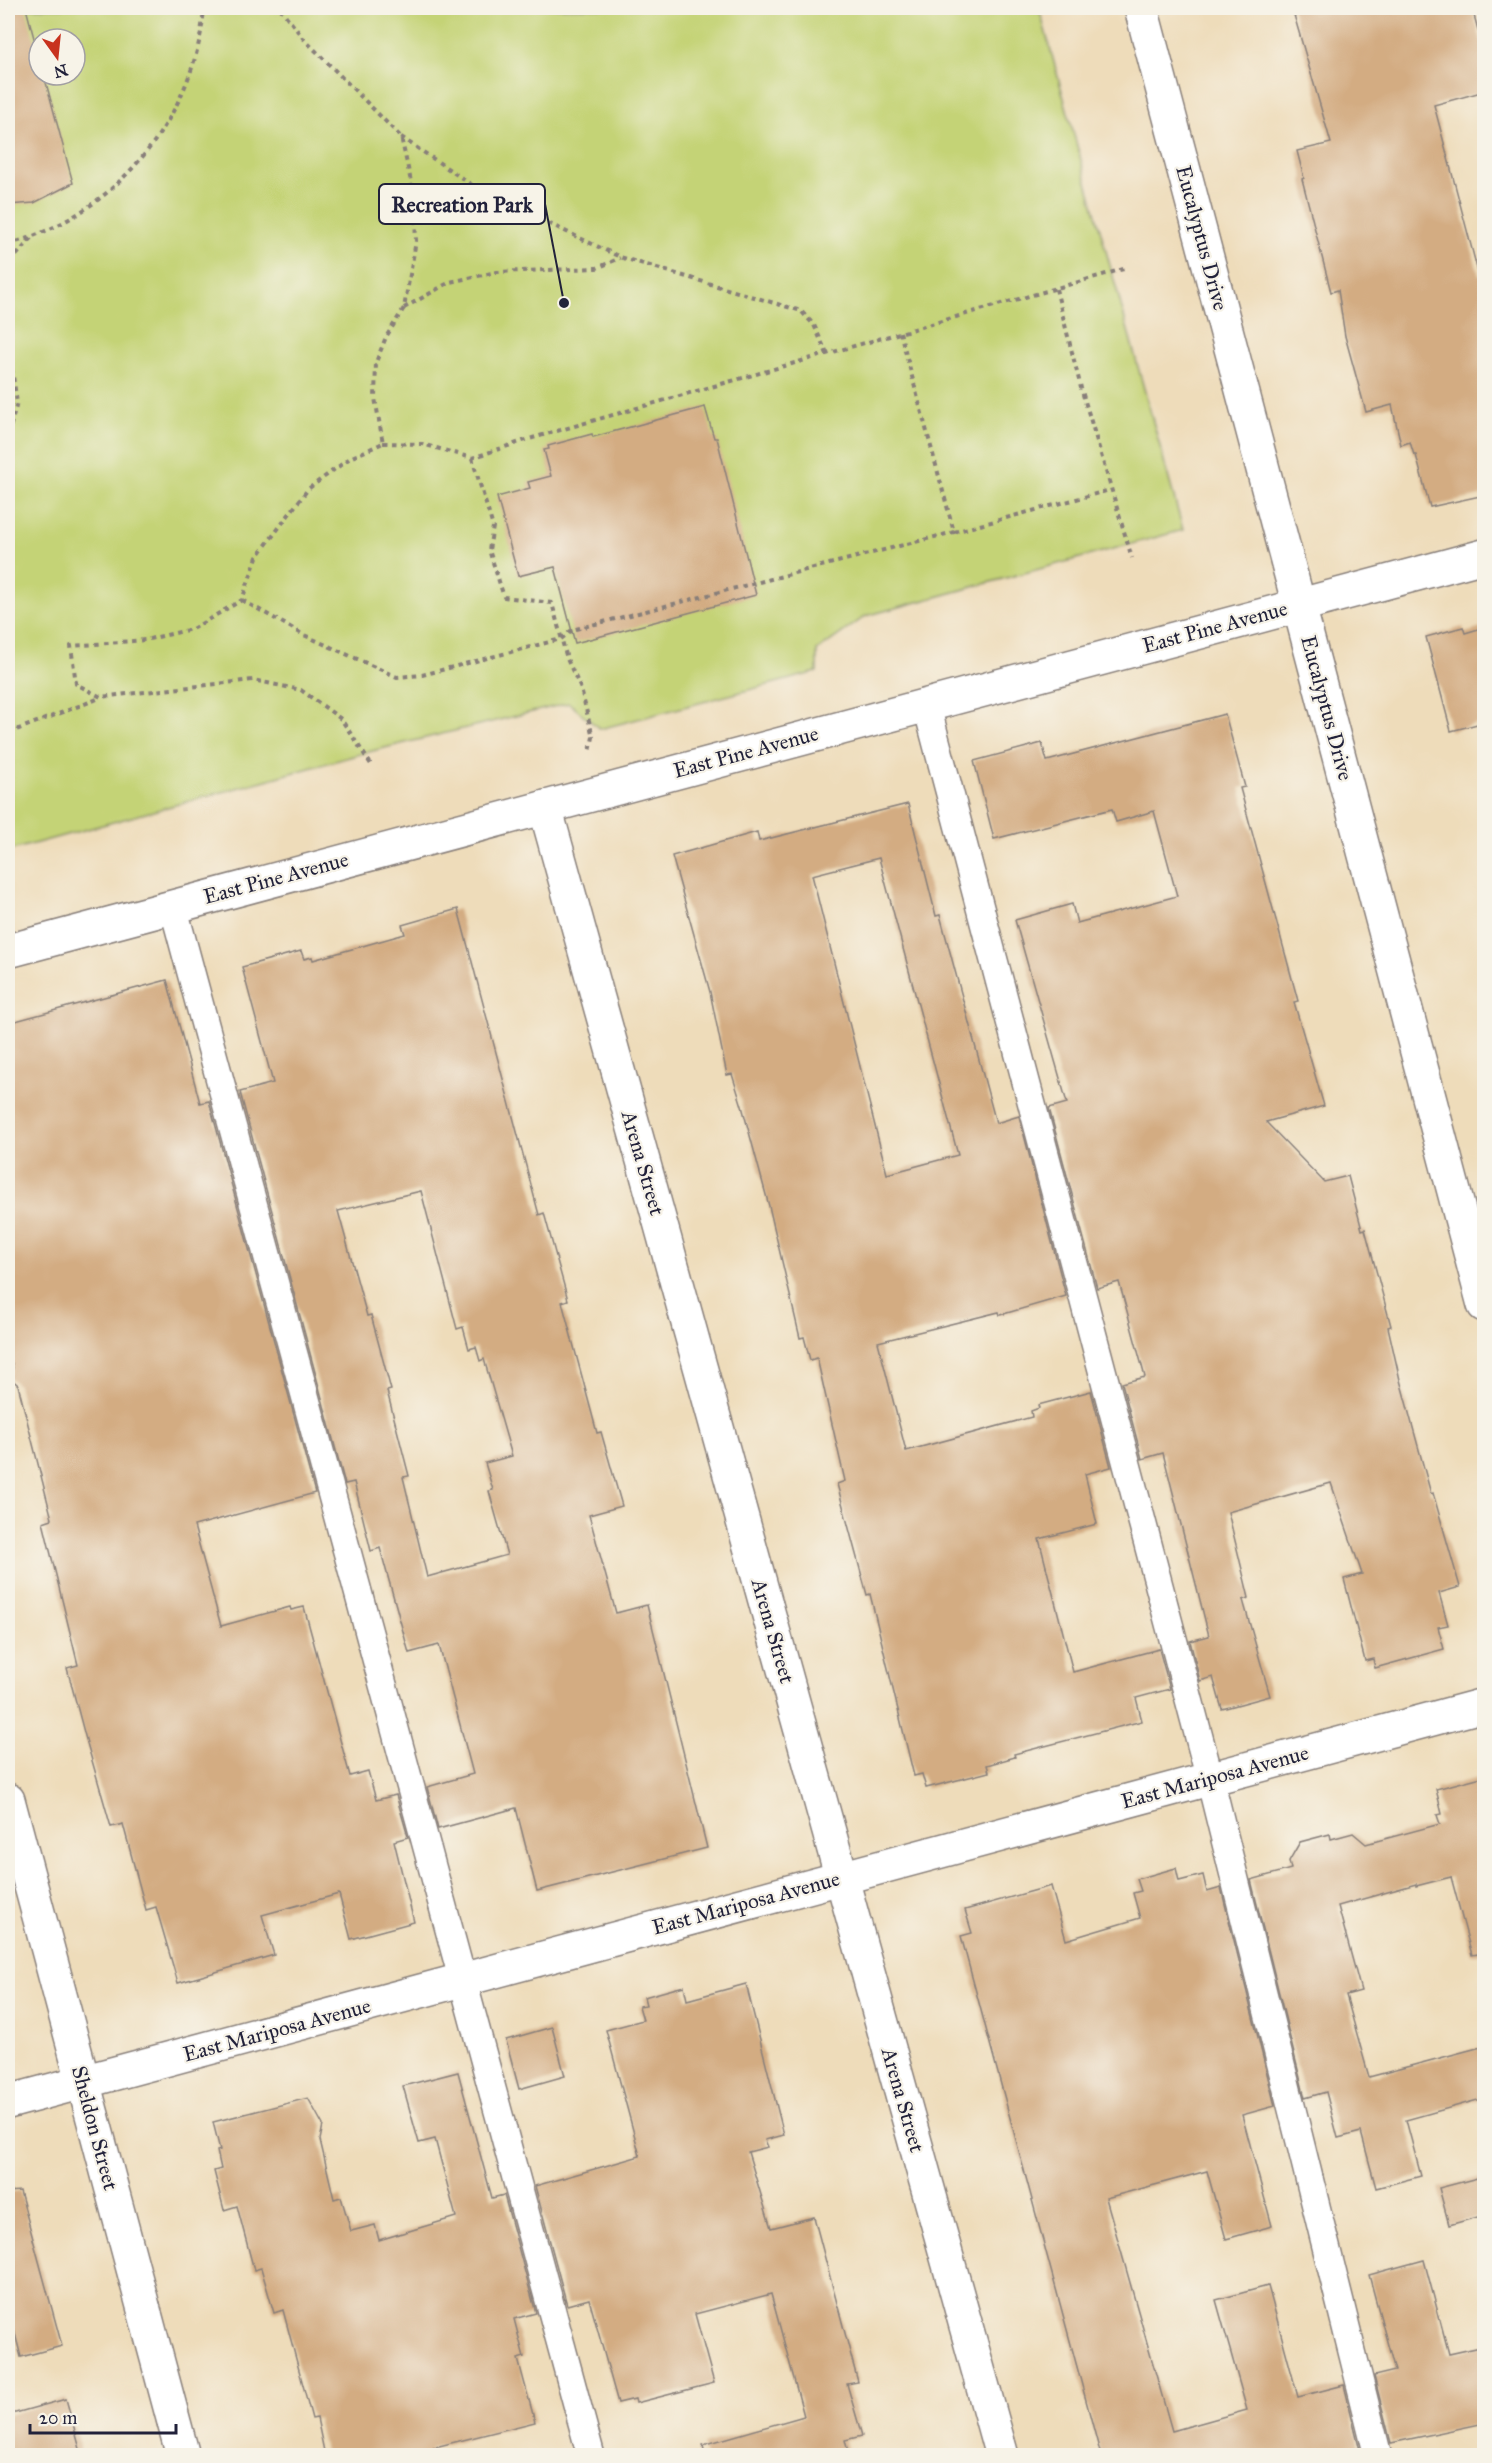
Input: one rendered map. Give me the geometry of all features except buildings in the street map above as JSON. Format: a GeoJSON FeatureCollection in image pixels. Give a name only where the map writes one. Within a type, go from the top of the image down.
{"type":"FeatureCollection","features":[{"type":"Feature","properties":{"kind":"street","name":"Eucalyptus Drive"},"geometry":{"type":"LineString","coordinates":[[1141,8],[1485,1305]]}},
{"type":"Feature","properties":{"kind":"street","name":"East Pine Avenue"},"geometry":{"type":"LineString","coordinates":[[8,951],[926,703],[1485,556]]}},
{"type":"Feature","properties":{"kind":"street","name":"Arena Street"},"geometry":{"type":"LineString","coordinates":[[545,807],[1002,2456]]}},
{"type":"Feature","properties":{"kind":"street","name":"East Mariposa Avenue"},"geometry":{"type":"LineString","coordinates":[[8,2102],[1485,1705]]}},
{"type":"Feature","properties":{"kind":"street","name":"Sheldon Street"},"geometry":{"type":"LineString","coordinates":[[8,1800],[183,2456]]}},
{"type":"Feature","properties":{"kind":"lane"},"geometry":{"type":"LineString","coordinates":[[926,703],[1210,1779],[1378,2456]]}},
{"type":"Feature","properties":{"kind":"lane"},"geometry":{"type":"LineString","coordinates":[[173,906],[591,2456]]}},
{"type":"Feature","properties":{"kind":"path"},"geometry":{"type":"LineString","coordinates":[[8,244],[33,237],[98,198],[125,177],[156,142],[186,88],[202,31],[204,8]]}},
{"type":"Feature","properties":{"kind":"path"},"geometry":{"type":"LineString","coordinates":[[280,8],[303,38],[401,137],[484,194],[621,257],[801,311],[814,325],[827,354]]}},
{"type":"Feature","properties":{"kind":"path"},"geometry":{"type":"LineString","coordinates":[[383,443],[375,398],[376,362],[386,337],[404,308],[416,241],[414,195],[401,137]]}},
{"type":"Feature","properties":{"kind":"path"},"geometry":{"type":"LineString","coordinates":[[8,271],[12,260],[33,237]]}},
{"type":"Feature","properties":{"kind":"path"},"geometry":{"type":"LineString","coordinates":[[404,308],[450,282],[497,272],[597,268],[621,257]]}},
{"type":"Feature","properties":{"kind":"path"},"geometry":{"type":"LineString","coordinates":[[101,697],[76,684],[71,646],[145,640],[192,628],[242,600],[257,557],[308,489],[350,458],[383,443],[423,444],[472,458],[529,439],[1127,268]]}},
{"type":"Feature","properties":{"kind":"path"},"geometry":{"type":"LineString","coordinates":[[1056,289],[1110,490],[1132,558]]}},
{"type":"Feature","properties":{"kind":"path"},"geometry":{"type":"LineString","coordinates":[[900,332],[954,532]]}},
{"type":"Feature","properties":{"kind":"path"},"geometry":{"type":"LineString","coordinates":[[8,342],[17,403],[8,435]]}},
{"type":"Feature","properties":{"kind":"path"},"geometry":{"type":"LineString","coordinates":[[472,458],[493,527],[489,550],[504,597],[552,603],[567,659],[581,689],[593,737],[590,753]]}},
{"type":"Feature","properties":{"kind":"path"},"geometry":{"type":"LineString","coordinates":[[242,600],[304,636],[397,677],[422,675],[561,639],[572,630],[1110,490]]}},
{"type":"Feature","properties":{"kind":"path"},"geometry":{"type":"LineString","coordinates":[[8,730],[16,730],[101,697],[253,680],[301,690],[341,719],[372,766]]}},
{"type":"Feature","properties":{"kind":"green space"},"geometry":{"type":"Polygon","coordinates":[[[8,8],[1039,8],[1183,530],[866,616],[817,651],[817,672],[600,729],[569,703],[364,753],[8,851],[8,8]]]}},
{"type":"Feature","properties":{"kind":"place","name":"Recreation Park"},"geometry":{"type":"Point","coordinates":[564,303]}}]}
